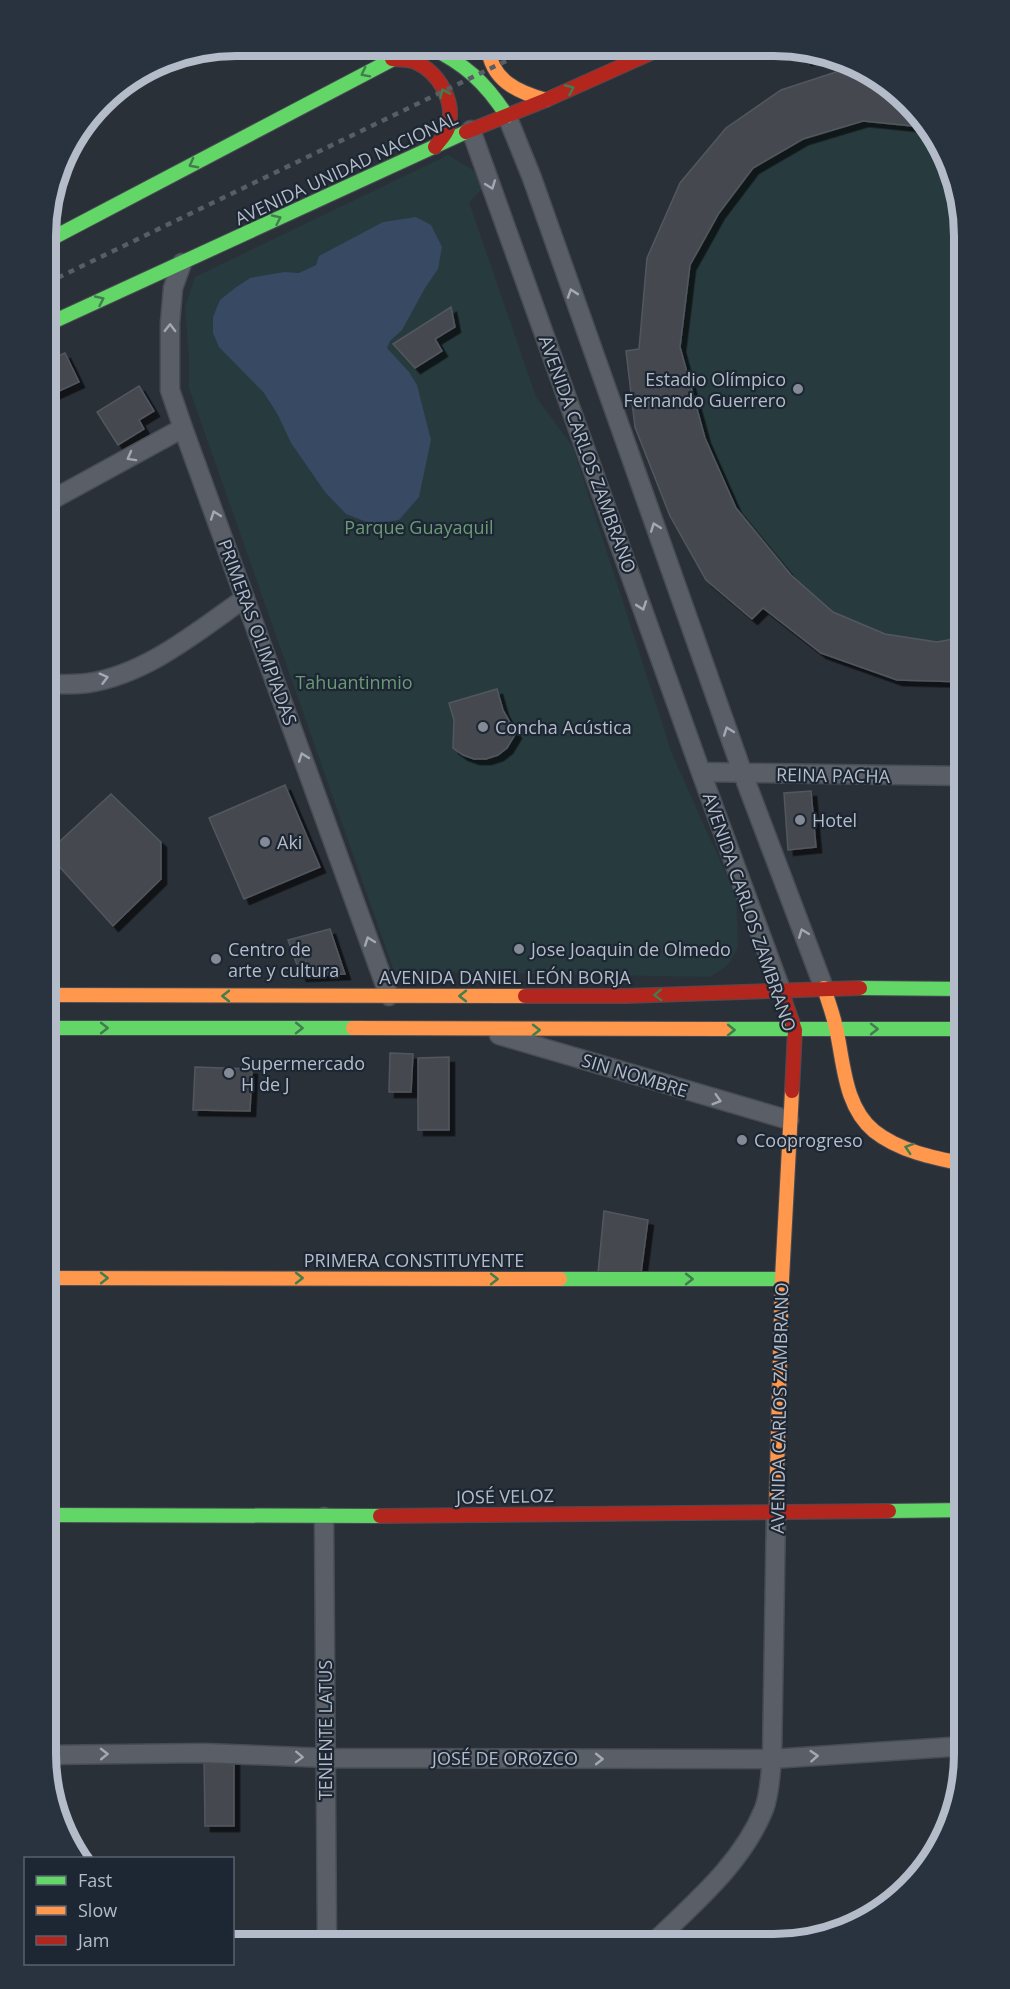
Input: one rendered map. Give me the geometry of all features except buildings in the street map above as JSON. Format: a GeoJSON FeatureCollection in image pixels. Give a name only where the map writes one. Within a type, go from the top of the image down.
{"type":"FeatureCollection","features":[{"type":"Feature","properties":{"kind":"street"},"geometry":{"type":"LineString","coordinates":[[56,237],[398,56]]}},
{"type":"Feature","properties":{"kind":"street"},"geometry":{"type":"LineString","coordinates":[[446,56],[463,65],[490,89],[507,116],[532,178],[743,774],[824,988],[836,1029],[844,1071],[857,1111],[873,1130],[896,1144],[954,1161]]}},
{"type":"Feature","properties":{"kind":"street"},"geometry":{"type":"LineString","coordinates":[[463,81],[463,65],[466,56]]}},
{"type":"Feature","properties":{"kind":"street"},"geometry":{"type":"LineString","coordinates":[[488,56],[498,76],[515,90],[530,97],[546,100]]}},
{"type":"Feature","properties":{"kind":"street","name":"AVENIDA UNIDAD NACIONAL"},"geometry":{"type":"LineString","coordinates":[[56,320],[471,130],[546,100],[644,56]]}},
{"type":"Feature","properties":{"kind":"street"},"geometry":{"type":"LineString","coordinates":[[392,59],[413,60],[430,70],[445,91],[450,108],[447,128],[435,147]]}},
{"type":"Feature","properties":{"kind":"street"},"geometry":{"type":"LineString","coordinates":[[466,112],[471,130]]}},
{"type":"Feature","properties":{"kind":"street","name":"AVENIDA CARLOS ZAMBRANO"},"geometry":{"type":"LineString","coordinates":[[471,130],[795,1030],[782,1279],[772,1759],[769,1791],[764,1809],[734,1860],[662,1934]]}},
{"type":"Feature","properties":{"kind":"street","name":"PRIMERAS OLIMPIADAS"},"geometry":{"type":"LineString","coordinates":[[182,263],[174,288],[170,323],[170,390],[389,996]]}},
{"type":"Feature","properties":{"kind":"street"},"geometry":{"type":"LineString","coordinates":[[56,498],[183,428]]}},
{"type":"Feature","properties":{"kind":"street"},"geometry":{"type":"LineString","coordinates":[[56,684],[88,683],[125,673],[163,654],[246,598]]}},
{"type":"Feature","properties":{"kind":"street","name":"REINA PACHA"},"geometry":{"type":"LineString","coordinates":[[701,772],[954,776]]}},
{"type":"Feature","properties":{"kind":"street","name":"AVENIDA DANIEL LEÓN BORJA"},"geometry":{"type":"LineString","coordinates":[[56,995],[626,996],[824,988],[954,989]]}},
{"type":"Feature","properties":{"kind":"street"},"geometry":{"type":"LineString","coordinates":[[56,1028],[954,1029]]}},
{"type":"Feature","properties":{"kind":"street","name":"SIN NOMBRE"},"geometry":{"type":"LineString","coordinates":[[480,1029],[789,1120]]}},
{"type":"Feature","properties":{"kind":"street","name":"PRIMERA CONSTITUYENTE"},"geometry":{"type":"LineString","coordinates":[[56,1278],[782,1279]]}},
{"type":"Feature","properties":{"kind":"street","name":"JOSÉ VELOZ"},"geometry":{"type":"LineString","coordinates":[[56,1515],[324,1517],[954,1510]]}},
{"type":"Feature","properties":{"kind":"street","name":"TENIENTE LATUS"},"geometry":{"type":"LineString","coordinates":[[324,1517],[327,1934]]}},
{"type":"Feature","properties":{"kind":"street","name":"JOSÉ DE OROZCO"},"geometry":{"type":"LineString","coordinates":[[56,1755],[204,1753],[326,1758],[772,1759],[954,1747]]}},
{"type":"Feature","properties":{"kind":"green space","name":"Estadio Olímpico Fernando Guerrero"},"geometry":{"type":"Polygon","coordinates":[[[842,70],[854,74],[875,86],[910,117],[924,135],[945,178],[953,212],[954,235],[954,682],[897,680],[821,653],[763,609],[752,619],[706,580],[670,516],[635,427],[626,351],[639,348],[647,258],[680,184],[726,128],[781,90],[842,70]]]}},
{"type":"Feature","properties":{"kind":"green space","name":"Parque Guayaquil"},"geometry":{"type":"Polygon","coordinates":[[[448,155],[475,171],[482,189],[469,202],[536,397],[573,447],[672,754],[736,896],[738,947],[728,965],[710,977],[394,971],[189,388],[185,307],[195,277],[448,155]]]}},
{"type":"Feature","properties":{"kind":"water"},"geometry":{"type":"Polygon","coordinates":[[[416,217],[431,225],[442,247],[438,269],[402,330],[390,341],[387,348],[409,372],[417,385],[431,440],[419,497],[399,520],[372,524],[346,514],[325,492],[291,443],[278,415],[264,393],[219,347],[213,333],[213,317],[220,300],[250,278],[284,272],[299,273],[316,265],[319,256],[383,222],[416,217]]]}},
{"type":"Feature","properties":{"kind":"railway"},"geometry":{"type":"LineString","coordinates":[[56,279],[515,56]]}},
{"type":"Feature","properties":{"kind":"traffic: fast"},"geometry":{"type":"LineString","coordinates":[[56,236],[399,56]]}},
{"type":"Feature","properties":{"kind":"traffic: fast"},"geometry":{"type":"LineString","coordinates":[[446,56],[473,75],[491,93],[507,116]]}},
{"type":"Feature","properties":{"kind":"traffic: fast"},"geometry":{"type":"LineString","coordinates":[[56,320],[466,132]]}},
{"type":"Feature","properties":{"kind":"traffic: fast"},"geometry":{"type":"LineString","coordinates":[[860,988],[954,989]]}},
{"type":"Feature","properties":{"kind":"traffic: fast"},"geometry":{"type":"LineString","coordinates":[[56,1028],[353,1028]]}},
{"type":"Feature","properties":{"kind":"traffic: fast"},"geometry":{"type":"LineString","coordinates":[[724,1029],[954,1029]]}},
{"type":"Feature","properties":{"kind":"traffic: fast"},"geometry":{"type":"LineString","coordinates":[[560,1279],[782,1279]]}},
{"type":"Feature","properties":{"kind":"traffic: fast"},"geometry":{"type":"LineString","coordinates":[[889,1511],[954,1510]]}},
{"type":"Feature","properties":{"kind":"traffic: fast"},"geometry":{"type":"LineString","coordinates":[[56,1515],[380,1516]]}},
{"type":"Feature","properties":{"kind":"traffic: slow"},"geometry":{"type":"LineString","coordinates":[[490,56],[494,68],[507,83],[525,93],[546,100]]}},
{"type":"Feature","properties":{"kind":"traffic: slow"},"geometry":{"type":"LineString","coordinates":[[824,988],[835,1023],[851,1097],[864,1121],[874,1131],[894,1144],[954,1162]]}},
{"type":"Feature","properties":{"kind":"traffic: slow"},"geometry":{"type":"LineString","coordinates":[[56,995],[525,996]]}},
{"type":"Feature","properties":{"kind":"traffic: slow"},"geometry":{"type":"LineString","coordinates":[[353,1028],[724,1029]]}},
{"type":"Feature","properties":{"kind":"traffic: slow"},"geometry":{"type":"LineString","coordinates":[[776,1511],[782,1279],[792,1091]]}},
{"type":"Feature","properties":{"kind":"traffic: slow"},"geometry":{"type":"LineString","coordinates":[[56,1278],[560,1279]]}},
{"type":"Feature","properties":{"kind":"traffic: jam"},"geometry":{"type":"LineString","coordinates":[[466,132],[546,100],[644,56]]}},
{"type":"Feature","properties":{"kind":"traffic: jam"},"geometry":{"type":"LineString","coordinates":[[392,59],[412,61],[424,67],[444,89],[450,108],[450,118],[447,131],[435,147]]}},
{"type":"Feature","properties":{"kind":"traffic: jam"},"geometry":{"type":"LineString","coordinates":[[525,996],[626,996],[860,988]]}},
{"type":"Feature","properties":{"kind":"traffic: jam"},"geometry":{"type":"LineString","coordinates":[[781,990],[795,1030],[792,1091]]}},
{"type":"Feature","properties":{"kind":"traffic: jam"},"geometry":{"type":"LineString","coordinates":[[380,1516],[889,1511]]}},
{"type":"Feature","properties":{"kind":"place","name":"Estadio Olímpico Fernando Guerrero"},"geometry":{"type":"Point","coordinates":[798,389]}},
{"type":"Feature","properties":{"kind":"place","name":"Concha Acústica"},"geometry":{"type":"Point","coordinates":[483,727]}},
{"type":"Feature","properties":{"kind":"place","name":"Hotel"},"geometry":{"type":"Point","coordinates":[800,820]}},
{"type":"Feature","properties":{"kind":"place","name":"Aki"},"geometry":{"type":"Point","coordinates":[265,842]}},
{"type":"Feature","properties":{"kind":"place","name":"Jose Joaquin de Olmedo"},"geometry":{"type":"Point","coordinates":[519,949]}},
{"type":"Feature","properties":{"kind":"place","name":"Centro de arte y cultura"},"geometry":{"type":"Point","coordinates":[216,959]}},
{"type":"Feature","properties":{"kind":"place","name":"Supermercado H de J"},"geometry":{"type":"Point","coordinates":[229,1073]}},
{"type":"Feature","properties":{"kind":"place","name":"Cooprogreso"},"geometry":{"type":"Point","coordinates":[742,1140]}},
{"type":"Feature","properties":{"kind":"park label","name":"Tahuantinmio"},"geometry":{"type":"Point","coordinates":[354,682]}}]}
